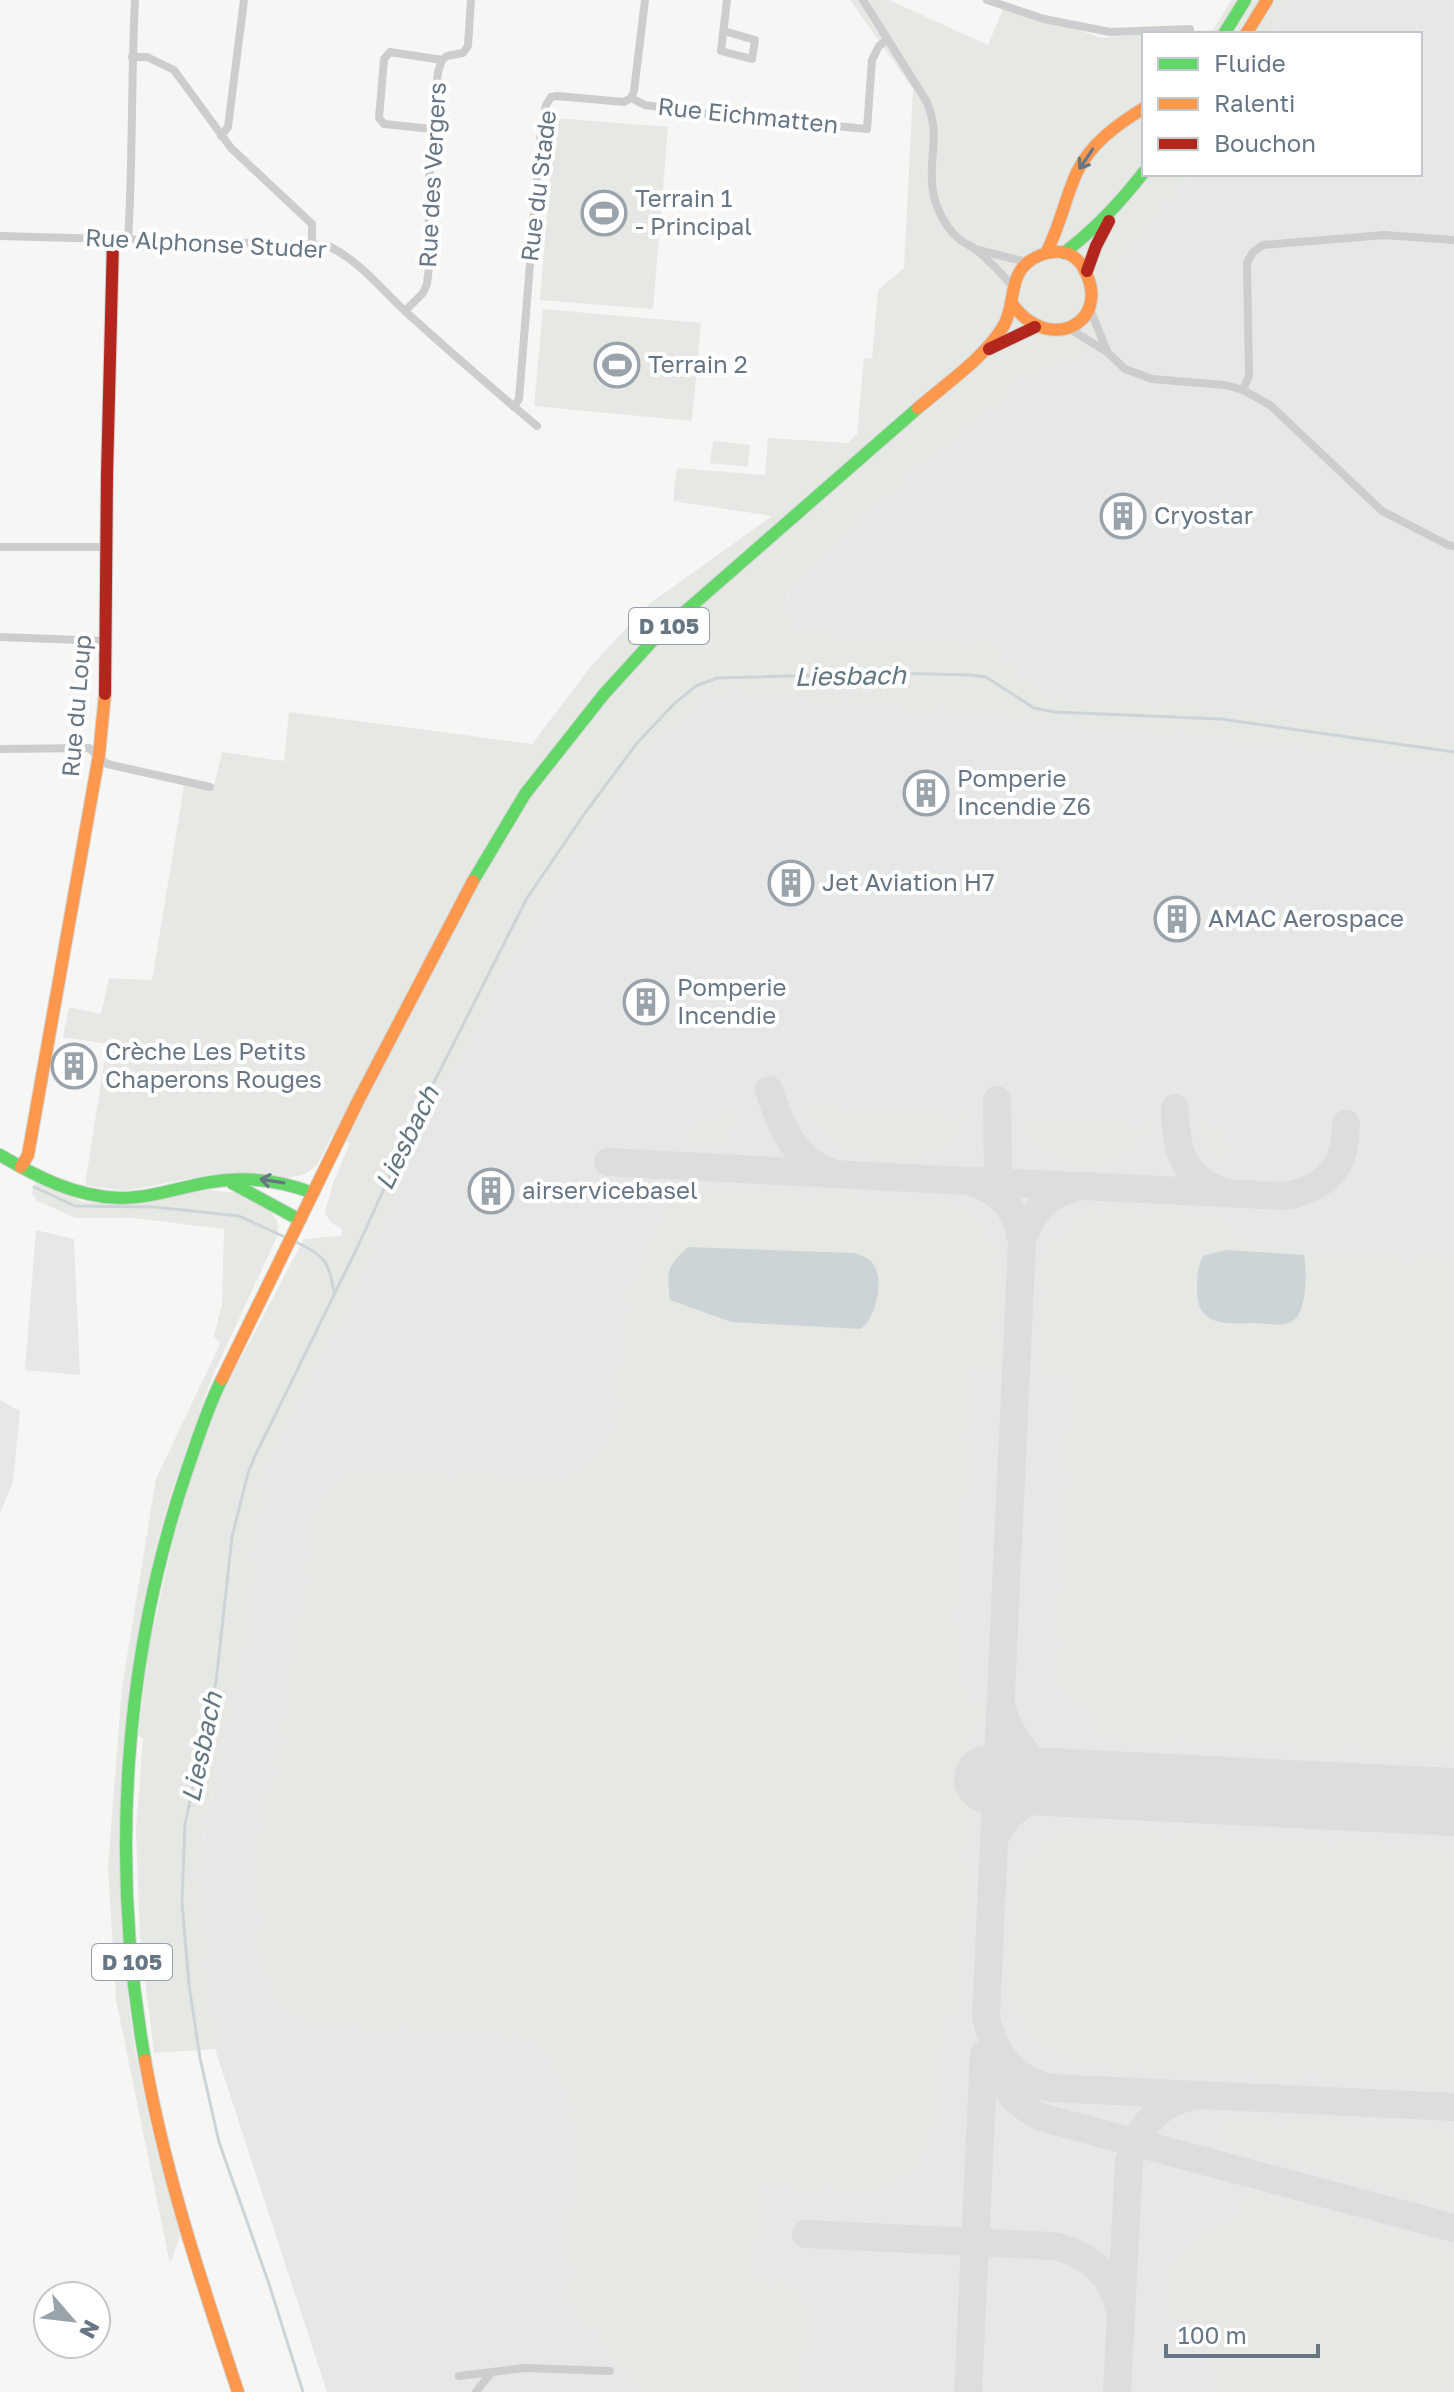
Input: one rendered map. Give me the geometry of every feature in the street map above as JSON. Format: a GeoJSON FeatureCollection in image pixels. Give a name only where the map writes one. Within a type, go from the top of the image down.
{"type":"FeatureCollection","features":[{"type":"Feature","properties":{"kind":"main road"},"geometry":{"type":"LineString","coordinates":[[1225,32],[1245,0]]}},
{"type":"Feature","properties":{"kind":"main road"},"geometry":{"type":"LineString","coordinates":[[1247,32],[1267,0]]}},
{"type":"Feature","properties":{"kind":"main road"},"geometry":{"type":"LineString","coordinates":[[1046,253],[1062,224],[1073,182],[1082,162],[1106,134],[1142,109]]}},
{"type":"Feature","properties":{"kind":"main road"},"geometry":{"type":"LineString","coordinates":[[1064,253],[1116,208],[1142,175]]}},
{"type":"Feature","properties":{"kind":"main road"},"geometry":{"type":"LineString","coordinates":[[1087,271],[1116,208]]}},
{"type":"Feature","properties":{"kind":"main road","name":"Rue du Loup"},"geometry":{"type":"LineString","coordinates":[[21,1167],[27,1159],[37,1110],[99,755],[106,684],[113,240]]}},
{"type":"Feature","properties":{"kind":"main road"},"geometry":{"type":"LineString","coordinates":[[1046,253],[1064,253],[1081,262],[1087,271],[1093,285],[1090,309],[1076,324],[1056,331],[1035,327],[1025,321],[1013,305],[1020,269],[1046,253]]}},
{"type":"Feature","properties":{"kind":"main road","name":"D 105"},"geometry":{"type":"LineString","coordinates":[[238,2392],[187,2235],[155,2118],[138,2022],[127,1912],[127,1784],[141,1656],[174,1508],[210,1403],[358,1101],[486,856],[525,794],[604,694],[656,637],[982,352],[1002,330],[1013,305]]}},
{"type":"Feature","properties":{"kind":"main road","name":"D 105"},"geometry":{"type":"LineString","coordinates":[[982,352],[1035,327]]}},
{"type":"Feature","properties":{"kind":"main road"},"geometry":{"type":"LineString","coordinates":[[0,1155],[77,1191],[110,1197],[124,1198],[215,1181],[252,1179],[277,1181],[313,1193]]}},
{"type":"Feature","properties":{"kind":"main road"},"geometry":{"type":"LineString","coordinates":[[229,1182],[248,1190],[298,1225]]}},
{"type":"Feature","properties":{"kind":"street"},"geometry":{"type":"LineString","coordinates":[[128,241],[135,0]]}},
{"type":"Feature","properties":{"kind":"street"},"geometry":{"type":"LineString","coordinates":[[221,136],[228,127],[244,0]]}},
{"type":"Feature","properties":{"kind":"street","name":"Rue des Vergers"},"geometry":{"type":"LineString","coordinates":[[405,311],[423,293],[427,284],[431,249],[428,231],[432,129],[442,60],[463,53],[468,46],[471,0]]}},
{"type":"Feature","properties":{"kind":"street"},"geometry":{"type":"LineString","coordinates":[[631,98],[645,0]]}},
{"type":"Feature","properties":{"kind":"street"},"geometry":{"type":"LineString","coordinates":[[724,31],[755,40],[752,59],[721,51],[727,0]]}},
{"type":"Feature","properties":{"kind":"street"},"geometry":{"type":"LineString","coordinates":[[863,0],[927,102],[934,120],[932,185],[944,223],[958,239],[974,248],[1028,262]]}},
{"type":"Feature","properties":{"kind":"street"},"geometry":{"type":"LineString","coordinates":[[987,0],[1044,19],[1110,32],[1190,29]]}},
{"type":"Feature","properties":{"kind":"street","name":"Rue Eichmatten"},"geometry":{"type":"LineString","coordinates":[[631,98],[645,105],[709,114],[867,129],[872,60],[879,46],[888,39]]}},
{"type":"Feature","properties":{"kind":"street"},"geometry":{"type":"LineString","coordinates":[[432,129],[384,124],[379,118],[384,59],[390,52],[442,60]]}},
{"type":"Feature","properties":{"kind":"street"},"geometry":{"type":"LineString","coordinates":[[132,57],[147,57],[174,70],[221,136],[312,224],[312,244]]}},
{"type":"Feature","properties":{"kind":"street","name":"Rue du Stade"},"geometry":{"type":"LineString","coordinates":[[514,407],[519,399],[541,129],[546,105],[551,97],[557,96],[624,102],[631,98]]}},
{"type":"Feature","properties":{"kind":"street"},"geometry":{"type":"LineString","coordinates":[[1243,390],[1249,376],[1247,263],[1253,252],[1263,245],[1384,235],[1454,240]]}},
{"type":"Feature","properties":{"kind":"street","name":"Rue Alphonse Studer"},"geometry":{"type":"LineString","coordinates":[[0,236],[326,245],[340,251],[537,426]]}},
{"type":"Feature","properties":{"kind":"street"},"geometry":{"type":"LineString","coordinates":[[974,248],[1014,288]]}},
{"type":"Feature","properties":{"kind":"street"},"geometry":{"type":"LineString","coordinates":[[1090,309],[1107,352]]}},
{"type":"Feature","properties":{"kind":"street"},"geometry":{"type":"LineString","coordinates":[[1068,327],[1107,352],[1125,369],[1152,379],[1225,385],[1243,390],[1270,405],[1382,511],[1454,546]]}},
{"type":"Feature","properties":{"kind":"street"},"geometry":{"type":"LineString","coordinates":[[0,547],[107,547]]}},
{"type":"Feature","properties":{"kind":"street"},"geometry":{"type":"LineString","coordinates":[[0,637],[106,641]]}},
{"type":"Feature","properties":{"kind":"street"},"geometry":{"type":"LineString","coordinates":[[0,749],[89,748],[107,764],[210,787]]}},
{"type":"Feature","properties":{"kind":"street"},"geometry":{"type":"LineString","coordinates":[[459,2376],[525,2368],[610,2371]]}},
{"type":"Feature","properties":{"kind":"street"},"geometry":{"type":"LineString","coordinates":[[476,2392],[491,2373]]}},
{"type":"Feature","properties":{"kind":"shaded area"},"geometry":{"type":"Polygon","coordinates":[[[850,0],[889,0],[988,45],[1006,2],[1100,38],[1142,34],[1142,176],[1189,176],[1109,281],[1105,302],[1108,330],[1089,354],[1044,369],[1024,381],[843,534],[798,580],[785,599],[789,619],[812,635],[993,642],[1021,678],[1055,699],[1242,710],[1454,742],[1454,764],[982,714],[711,693],[645,753],[562,870],[428,1121],[331,1349],[263,1484],[246,1642],[198,1862],[215,2049],[154,2053],[140,1938],[136,1831],[143,1738],[138,1736],[149,1647],[177,1522],[194,1465],[222,1394],[304,1239],[340,1236],[343,1230],[330,1222],[325,1212],[350,1143],[333,1134],[317,1165],[305,1174],[288,1178],[213,1174],[125,1191],[85,1185],[107,1044],[63,1037],[69,1007],[101,1014],[109,978],[152,980],[184,786],[213,790],[222,752],[284,761],[289,712],[532,744],[591,666],[649,604],[772,516],[673,501],[677,468],[765,475],[768,438],[848,443],[857,434],[864,358],[872,359],[878,290],[904,268],[913,89],[850,0]]]}},
{"type":"Feature","properties":{"kind":"shaded area"},"geometry":{"type":"Polygon","coordinates":[[[1231,0],[1290,0],[1274,32],[1182,32],[1213,30],[1231,0]]]}},
{"type":"Feature","properties":{"kind":"shaded area"},"geometry":{"type":"Polygon","coordinates":[[[1290,0],[1454,0],[1454,742],[1242,710],[1055,699],[1021,678],[993,642],[811,635],[789,619],[785,600],[798,580],[843,534],[1024,381],[1044,369],[1089,354],[1108,330],[1105,302],[1109,281],[1189,176],[1422,176],[1422,32],[1274,32],[1290,0]]]}},
{"type":"Feature","properties":{"kind":"shaded area","name":"Terrain 1 - Principal"},"geometry":{"type":"Polygon","coordinates":[[[555,118],[668,127],[653,309],[540,300],[555,118]]]}},
{"type":"Feature","properties":{"kind":"shaded area","name":"Terrain 2"},"geometry":{"type":"Polygon","coordinates":[[[543,309],[701,323],[692,421],[534,406],[543,309]]]}},
{"type":"Feature","properties":{"kind":"shaded area"},"geometry":{"type":"Polygon","coordinates":[[[713,441],[750,445],[748,467],[710,463],[713,441]]]}},
{"type":"Feature","properties":{"kind":"shaded area"},"geometry":{"type":"Polygon","coordinates":[[[711,693],[982,714],[1454,764],[1454,2392],[327,2392],[215,2049],[198,1863],[246,1642],[263,1484],[331,1349],[428,1121],[560,873],[645,753],[711,693]]]}},
{"type":"Feature","properties":{"kind":"shaded area"},"geometry":{"type":"Polygon","coordinates":[[[806,1106],[973,1114],[957,1137],[937,1151],[913,1157],[885,1158],[857,1153],[831,1141],[816,1125],[806,1106]]]}},
{"type":"Feature","properties":{"kind":"shaded area"},"geometry":{"type":"Polygon","coordinates":[[[733,1108],[731,1137],[724,1145],[719,1148],[681,1147],[690,1132],[702,1121],[733,1108]]]}},
{"type":"Feature","properties":{"kind":"shaded area"},"geometry":{"type":"Polygon","coordinates":[[[1019,1116],[1156,1122],[1141,1142],[1124,1156],[1105,1164],[1085,1167],[1066,1163],[1048,1153],[1032,1138],[1019,1116]]]}},
{"type":"Feature","properties":{"kind":"shaded area"},"geometry":{"type":"Polygon","coordinates":[[[1198,1123],[1215,1124],[1222,1132],[1229,1146],[1225,1162],[1209,1148],[1198,1123]]]}},
{"type":"Feature","properties":{"kind":"shaded area"},"geometry":{"type":"Polygon","coordinates":[[[38,1182],[83,1202],[124,1203],[208,1190],[241,1193],[270,1210],[278,1223],[277,1237],[212,1377],[172,1491],[156,1547],[129,1690],[119,1844],[121,1911],[135,2049],[151,2128],[180,2236],[170,2264],[116,2000],[108,1868],[122,1687],[156,1479],[220,1344],[214,1336],[222,1304],[224,1229],[134,1218],[75,1218],[36,1200],[32,1194],[34,1184],[38,1182]]]}},
{"type":"Feature","properties":{"kind":"shaded area"},"geometry":{"type":"Polygon","coordinates":[[[674,1186],[944,1200],[977,1218],[987,1229],[994,1242],[1000,1271],[997,1371],[970,1370],[956,1686],[982,1704],[981,1722],[973,1723],[960,2016],[942,2017],[934,2122],[923,2154],[902,2179],[886,2187],[853,2192],[761,2187],[753,2277],[784,2283],[802,2293],[807,2317],[802,2392],[641,2392],[568,2303],[572,2120],[561,2078],[548,2058],[531,2043],[501,2035],[473,2036],[344,2027],[306,2021],[280,2007],[258,1945],[255,1873],[262,1808],[279,1751],[317,1502],[339,1479],[368,1468],[558,1479],[588,1466],[602,1454],[615,1424],[626,1292],[672,1203],[674,1186]]]}},
{"type":"Feature","properties":{"kind":"shaded area"},"geometry":{"type":"Polygon","coordinates":[[[1114,1207],[1224,1214],[1236,1240],[1256,1245],[1311,1253],[1454,1259],[1454,1756],[1095,1739],[1097,1711],[1073,1705],[1055,1685],[1070,1379],[1068,1375],[1036,1373],[1043,1259],[1056,1236],[1073,1220],[1093,1210],[1114,1207]]]}},
{"type":"Feature","properties":{"kind":"shaded area"},"geometry":{"type":"Polygon","coordinates":[[[36,1230],[74,1239],[80,1375],[25,1370],[36,1230]]]}},
{"type":"Feature","properties":{"kind":"shaded area"},"geometry":{"type":"Polygon","coordinates":[[[688,1247],[857,1254],[871,1261],[878,1274],[874,1309],[861,1329],[731,1322],[670,1300],[670,1270],[688,1247]]]}},
{"type":"Feature","properties":{"kind":"shaded area"},"geometry":{"type":"Polygon","coordinates":[[[1226,1250],[1304,1255],[1304,1299],[1294,1320],[1282,1324],[1227,1323],[1209,1318],[1203,1312],[1197,1292],[1201,1261],[1203,1256],[1226,1250]]]}},
{"type":"Feature","properties":{"kind":"shaded area"},"geometry":{"type":"Polygon","coordinates":[[[0,1400],[20,1411],[13,1482],[0,1513],[0,1400]]]}},
{"type":"Feature","properties":{"kind":"shaded area"},"geometry":{"type":"Polygon","coordinates":[[[1086,1829],[1454,1847],[1454,2086],[1132,2070],[1074,2060],[1048,2047],[1026,2027],[1012,2001],[1010,1960],[1016,1889],[1024,1861],[1041,1844],[1086,1829]]]}},
{"type":"Feature","properties":{"kind":"shaded area"},"geometry":{"type":"Polygon","coordinates":[[[1235,2119],[1454,2129],[1454,2208],[1233,2149],[1226,2145],[1220,2134],[1225,2123],[1235,2119]]]}},
{"type":"Feature","properties":{"kind":"shaded area"},"geometry":{"type":"Polygon","coordinates":[[[1246,2191],[1454,2247],[1454,2392],[1209,2392],[1208,2321],[1168,2320],[1169,2276],[1175,2260],[1190,2244],[1238,2218],[1246,2191]]]}},
{"type":"Feature","properties":{"kind":"waterway","name":"Liesbach"},"geometry":{"type":"LineString","coordinates":[[303,2392],[219,2142],[200,2058],[189,1985],[182,1902],[185,1824],[216,1682],[232,1537],[255,1456],[358,1246],[417,1116],[527,898],[585,813],[637,743],[675,703],[696,686],[717,678],[892,673],[971,675],[986,677],[1034,708],[1055,712],[1221,719],[1454,752]]}},
{"type":"Feature","properties":{"kind":"waterway"},"geometry":{"type":"LineString","coordinates":[[34,1187],[75,1206],[154,1207],[239,1216],[285,1237]]}},
{"type":"Feature","properties":{"kind":"waterway"},"geometry":{"type":"LineString","coordinates":[[296,1242],[324,1260],[334,1292]]}},
{"type":"Feature","properties":{"kind":"taxiway"},"geometry":{"type":"LineString","coordinates":[[769,1090],[783,1128],[797,1149],[817,1166],[830,1172]]}},
{"type":"Feature","properties":{"kind":"taxiway"},"geometry":{"type":"LineString","coordinates":[[997,1100],[998,1172],[1006,1199]]}},
{"type":"Feature","properties":{"kind":"taxiway"},"geometry":{"type":"LineString","coordinates":[[1175,1108],[1183,1158],[1197,1177],[1221,1191]]}},
{"type":"Feature","properties":{"kind":"taxiway"},"geometry":{"type":"LineString","coordinates":[[1346,1124],[1340,1160],[1328,1176],[1312,1188],[1284,1196],[1082,1186],[1060,1193],[1043,1204],[1026,1231],[1022,1242],[986,2016],[994,2042],[1007,2063],[1027,2079],[1052,2088],[1454,2107]]}},
{"type":"Feature","properties":{"kind":"taxiway"},"geometry":{"type":"LineString","coordinates":[[608,1162],[967,1181],[989,1189],[1005,1202],[1015,1219],[1022,1242]]}},
{"type":"Feature","properties":{"kind":"taxiway"},"geometry":{"type":"LineString","coordinates":[[975,1181],[1074,1186]]}},
{"type":"Feature","properties":{"kind":"taxiway"},"geometry":{"type":"LineString","coordinates":[[1003,1712],[1018,1744],[1040,1764],[1068,1777],[1101,1784]]}},
{"type":"Feature","properties":{"kind":"taxiway"},"geometry":{"type":"LineString","coordinates":[[994,1840],[1009,1817],[1031,1800],[1059,1789],[1086,1785]]}},
{"type":"Feature","properties":{"kind":"taxiway"},"geometry":{"type":"LineString","coordinates":[[988,2053],[995,2073],[1007,2090],[1040,2117],[1454,2228]]}},
{"type":"Feature","properties":{"kind":"taxiway"},"geometry":{"type":"LineString","coordinates":[[968,2392],[984,2054]]}},
{"type":"Feature","properties":{"kind":"taxiway"},"geometry":{"type":"LineString","coordinates":[[1117,2392],[1129,2162],[1137,2139],[1149,2120],[1167,2106],[1189,2097]]}},
{"type":"Feature","properties":{"kind":"taxiway"},"geometry":{"type":"LineString","coordinates":[[806,2234],[1053,2246],[1079,2255],[1099,2270],[1114,2291],[1121,2318]]}},
{"type":"Feature","properties":{"kind":"runway"},"geometry":{"type":"LineString","coordinates":[[988,1779],[1454,1802]]}},
{"type":"Feature","properties":{"kind":"traffic: fast"},"geometry":{"type":"LineString","coordinates":[[1225,32],[1245,0]]}},
{"type":"Feature","properties":{"kind":"traffic: fast"},"geometry":{"type":"LineString","coordinates":[[1064,253],[1107,215],[1142,174]]}},
{"type":"Feature","properties":{"kind":"traffic: fast"},"geometry":{"type":"LineString","coordinates":[[473,881],[525,794],[604,694],[656,637],[918,408]]}},
{"type":"Feature","properties":{"kind":"traffic: fast"},"geometry":{"type":"LineString","coordinates":[[0,1155],[57,1184],[104,1197],[143,1196],[237,1179],[275,1182],[313,1193]]}},
{"type":"Feature","properties":{"kind":"traffic: fast"},"geometry":{"type":"LineString","coordinates":[[232,1183],[300,1220]]}},
{"type":"Feature","properties":{"kind":"traffic: fast"},"geometry":{"type":"LineString","coordinates":[[145,2060],[134,1986],[126,1837],[136,1688],[165,1541],[199,1435],[222,1379]]}},
{"type":"Feature","properties":{"kind":"traffic: slow"},"geometry":{"type":"LineString","coordinates":[[1247,32],[1267,0]]}},
{"type":"Feature","properties":{"kind":"traffic: slow"},"geometry":{"type":"LineString","coordinates":[[1046,253],[1083,162],[1106,135],[1142,109]]}},
{"type":"Feature","properties":{"kind":"traffic: slow"},"geometry":{"type":"LineString","coordinates":[[918,408],[995,339],[1007,319],[1017,278],[1030,261],[1050,252],[1061,252],[1069,254],[1083,266],[1091,288],[1090,304],[1084,317],[1073,326],[1059,330],[1044,328],[1028,320],[1013,305]]}},
{"type":"Feature","properties":{"kind":"traffic: slow"},"geometry":{"type":"LineString","coordinates":[[21,1167],[28,1155],[99,755],[105,694]]}},
{"type":"Feature","properties":{"kind":"traffic: slow"},"geometry":{"type":"LineString","coordinates":[[222,1379],[358,1101],[473,881]]}},
{"type":"Feature","properties":{"kind":"traffic: slow"},"geometry":{"type":"LineString","coordinates":[[145,2060],[174,2186],[238,2392]]}},
{"type":"Feature","properties":{"kind":"traffic: jam"},"geometry":{"type":"LineString","coordinates":[[1087,271],[1109,221]]}},
{"type":"Feature","properties":{"kind":"traffic: jam"},"geometry":{"type":"LineString","coordinates":[[105,694],[113,240]]}},
{"type":"Feature","properties":{"kind":"traffic: jam"},"geometry":{"type":"LineString","coordinates":[[989,349],[1035,327]]}},
{"type":"Feature","properties":{"kind":"place","name":"Terrain 1 - Principal"},"geometry":{"type":"Point","coordinates":[604,213]}},
{"type":"Feature","properties":{"kind":"place","name":"Terrain 2"},"geometry":{"type":"Point","coordinates":[617,365]}},
{"type":"Feature","properties":{"kind":"place","name":"Cryostar"},"geometry":{"type":"Point","coordinates":[1123,516]}},
{"type":"Feature","properties":{"kind":"place","name":"Pomperie Incendie Z6"},"geometry":{"type":"Point","coordinates":[926,793]}},
{"type":"Feature","properties":{"kind":"place","name":"Jet Aviation H7"},"geometry":{"type":"Point","coordinates":[791,883]}},
{"type":"Feature","properties":{"kind":"place","name":"AMAC Aerospace"},"geometry":{"type":"Point","coordinates":[1177,919]}},
{"type":"Feature","properties":{"kind":"place","name":"Pomperie Incendie"},"geometry":{"type":"Point","coordinates":[646,1002]}},
{"type":"Feature","properties":{"kind":"place","name":"Crèche Les Petits Chaperons Rouges"},"geometry":{"type":"Point","coordinates":[74,1066]}},
{"type":"Feature","properties":{"kind":"place","name":"airservicebasel"},"geometry":{"type":"Point","coordinates":[491,1191]}}]}
